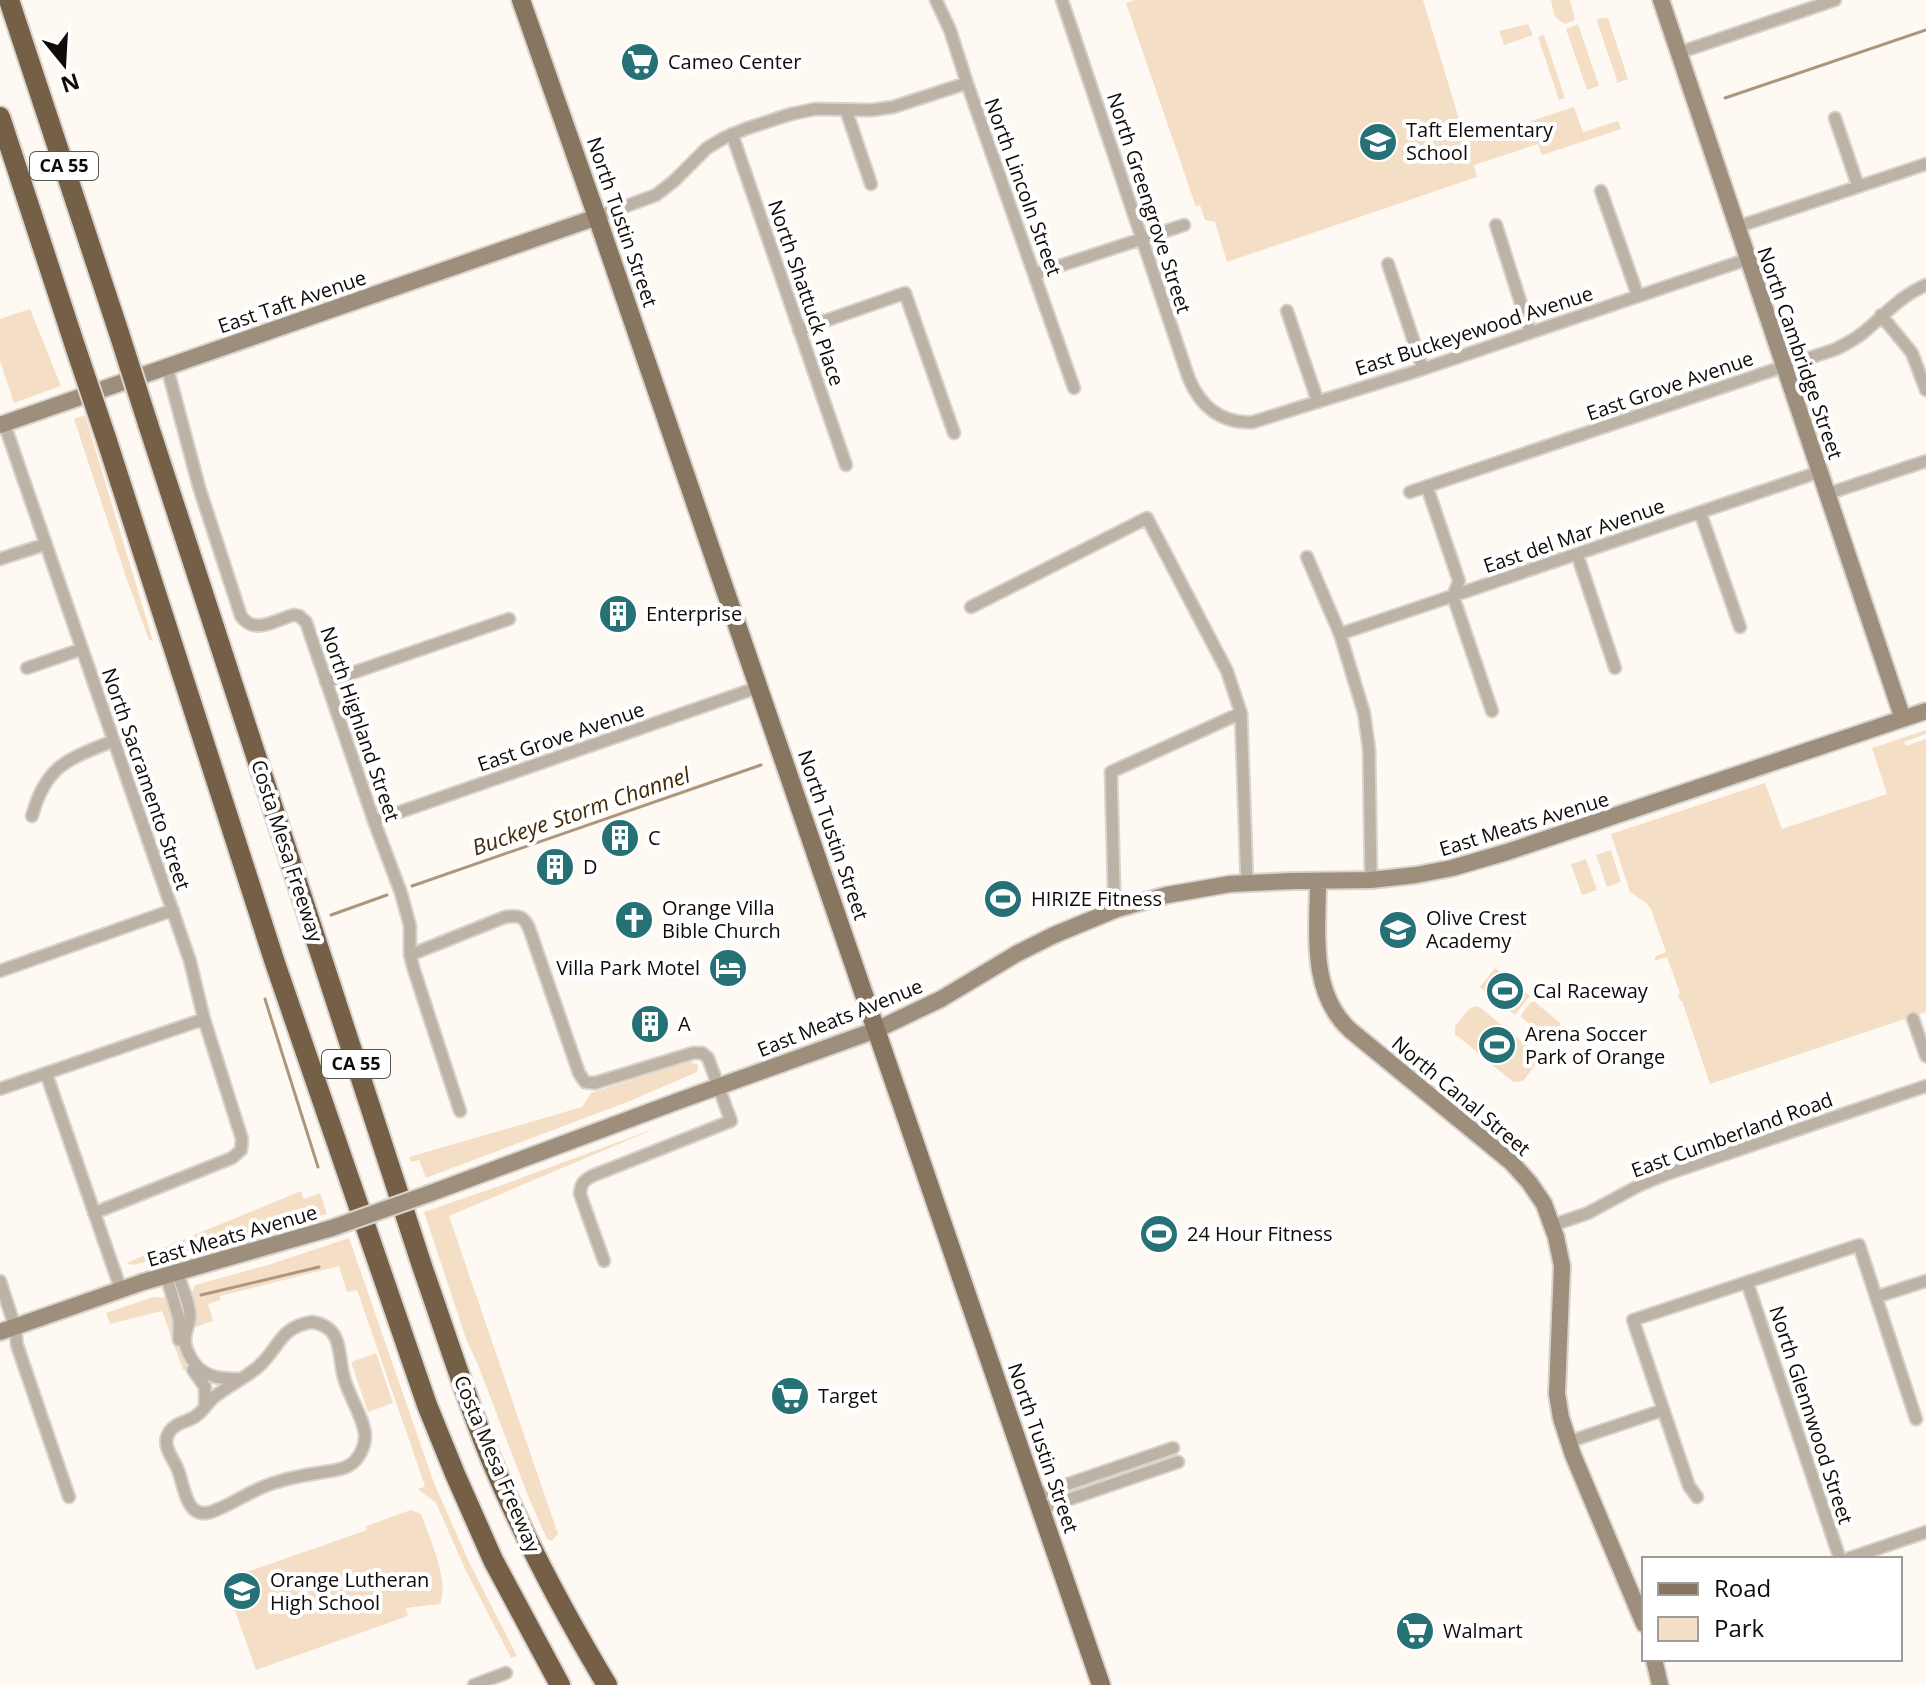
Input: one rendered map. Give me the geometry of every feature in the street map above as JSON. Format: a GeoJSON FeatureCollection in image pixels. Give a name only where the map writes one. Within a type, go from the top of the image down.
{"type":"FeatureCollection","features":[{"type":"Feature","properties":{"kind":"highway","name":"Costa Mesa Freeway"},"geometry":{"type":"LineString","coordinates":[[9,0],[466,1397],[530,1545],[607,1685]]}},
{"type":"Feature","properties":{"kind":"highway","name":"Costa Mesa Freeway"},"geometry":{"type":"LineString","coordinates":[[0,117],[275,963],[427,1405],[493,1560],[560,1685]]}},
{"type":"Feature","properties":{"kind":"highway"},"geometry":{"type":"LineString","coordinates":[[0,134],[23,187]]}},
{"type":"Feature","properties":{"kind":"main road","name":"North Tustin Street"},"geometry":{"type":"LineString","coordinates":[[521,0],[1101,1685]]}},
{"type":"Feature","properties":{"kind":"street","name":"North Lincoln Street"},"geometry":{"type":"LineString","coordinates":[[936,0],[950,30],[1074,388]]}},
{"type":"Feature","properties":{"kind":"street","name":"North Greengrove Street"},"geometry":{"type":"LineString","coordinates":[[1062,0],[1189,379],[1196,395],[1212,412]]}},
{"type":"Feature","properties":{"kind":"street","name":"North Cambridge Street"},"geometry":{"type":"LineString","coordinates":[[1661,0],[1903,719]]}},
{"type":"Feature","properties":{"kind":"street"},"geometry":{"type":"LineString","coordinates":[[1678,53],[1835,0]]}},
{"type":"Feature","properties":{"kind":"street"},"geometry":{"type":"LineString","coordinates":[[597,217],[656,195],[700,154],[732,134],[804,111],[893,107],[967,83]]}},
{"type":"Feature","properties":{"kind":"street"},"geometry":{"type":"LineString","coordinates":[[846,110],[871,184]]}},
{"type":"Feature","properties":{"kind":"street"},"geometry":{"type":"LineString","coordinates":[[1835,118],[1858,186]]}},
{"type":"Feature","properties":{"kind":"street","name":"North Shattuck Place"},"geometry":{"type":"LineString","coordinates":[[732,134],[846,465]]}},
{"type":"Feature","properties":{"kind":"street"},"geometry":{"type":"LineString","coordinates":[[1737,227],[1926,164]]}},
{"type":"Feature","properties":{"kind":"street"},"geometry":{"type":"LineString","coordinates":[[1601,191],[1638,296]]}},
{"type":"Feature","properties":{"kind":"street","name":"East Taft Avenue"},"geometry":{"type":"LineString","coordinates":[[2,424],[597,217]]}},
{"type":"Feature","properties":{"kind":"street"},"geometry":{"type":"LineString","coordinates":[[1035,274],[1184,225]]}},
{"type":"Feature","properties":{"kind":"street"},"geometry":{"type":"LineString","coordinates":[[1496,225],[1530,332]]}},
{"type":"Feature","properties":{"kind":"street","name":"East Buckeyewood Avenue"},"geometry":{"type":"LineString","coordinates":[[1212,412],[1229,420],[1253,422],[1423,369],[1748,259]]}},
{"type":"Feature","properties":{"kind":"street"},"geometry":{"type":"LineString","coordinates":[[1388,264],[1423,369]]}},
{"type":"Feature","properties":{"kind":"street","name":"East Grove Avenue"},"geometry":{"type":"LineString","coordinates":[[1410,492],[1836,349],[1864,333],[1913,290],[1926,285]]}},
{"type":"Feature","properties":{"kind":"street"},"geometry":{"type":"LineString","coordinates":[[799,330],[905,293],[954,433]]}},
{"type":"Feature","properties":{"kind":"street"},"geometry":{"type":"LineString","coordinates":[[1287,311],[1318,402]]}},
{"type":"Feature","properties":{"kind":"street"},"geometry":{"type":"LineString","coordinates":[[1881,315],[1912,353],[1926,390]]}},
{"type":"Feature","properties":{"kind":"street","name":"North Highland Street"},"geometry":{"type":"LineString","coordinates":[[167,367],[199,487],[241,616],[254,626],[290,616],[303,618],[407,913],[410,955],[460,1111]]}},
{"type":"Feature","properties":{"kind":"street","name":"North Sacramento Street"},"geometry":{"type":"LineString","coordinates":[[2,424],[173,910],[190,961],[204,1019],[241,1130],[241,1150],[226,1161],[94,1213]]}},
{"type":"Feature","properties":{"kind":"street"},"geometry":{"type":"LineString","coordinates":[[1827,494],[1926,461]]}},
{"type":"Feature","properties":{"kind":"street","name":"East del Mar Avenue"},"geometry":{"type":"LineString","coordinates":[[1340,634],[1819,472]]}},
{"type":"Feature","properties":{"kind":"street"},"geometry":{"type":"LineString","coordinates":[[1427,487],[1459,581],[1453,596],[1492,711]]}},
{"type":"Feature","properties":{"kind":"street"},"geometry":{"type":"LineString","coordinates":[[1700,512],[1740,627]]}},
{"type":"Feature","properties":{"kind":"street"},"geometry":{"type":"LineString","coordinates":[[971,607],[1147,518],[1227,671],[1241,713],[1247,883]]}},
{"type":"Feature","properties":{"kind":"street"},"geometry":{"type":"LineString","coordinates":[[0,559],[46,544]]}},
{"type":"Feature","properties":{"kind":"street"},"geometry":{"type":"LineString","coordinates":[[1577,554],[1615,668]]}},
{"type":"Feature","properties":{"kind":"street"},"geometry":{"type":"LineString","coordinates":[[1307,557],[1340,634],[1368,732],[1371,880]]}},
{"type":"Feature","properties":{"kind":"street"},"geometry":{"type":"LineString","coordinates":[[326,682],[509,619]]}},
{"type":"Feature","properties":{"kind":"street"},"geometry":{"type":"LineString","coordinates":[[27,668],[82,649]]}},
{"type":"Feature","properties":{"kind":"street","name":"East Grove Avenue"},"geometry":{"type":"LineString","coordinates":[[374,821],[759,687]]}},
{"type":"Feature","properties":{"kind":"street","name":"East Meats Avenue"},"geometry":{"type":"LineString","coordinates":[[8,1329],[171,1273],[332,1228],[876,1030],[941,999],[1016,954],[1117,909],[1174,893],[1247,883],[1371,880],[1434,872],[1490,858],[1926,711]]}},
{"type":"Feature","properties":{"kind":"street"},"geometry":{"type":"LineString","coordinates":[[1117,909],[1111,772],[1241,713]]}},
{"type":"Feature","properties":{"kind":"street"},"geometry":{"type":"LineString","coordinates":[[32,816],[37,797],[62,764],[113,741]]}},
{"type":"Feature","properties":{"kind":"street","name":"North Canal Street"},"geometry":{"type":"LineString","coordinates":[[1318,881],[1320,976],[1336,1016],[1511,1162],[1537,1193],[1553,1225],[1563,1275],[1558,1401],[1568,1442],[1642,1619]]}},
{"type":"Feature","properties":{"kind":"street"},"geometry":{"type":"LineString","coordinates":[[0,970],[173,910]]}},
{"type":"Feature","properties":{"kind":"street"},"geometry":{"type":"LineString","coordinates":[[410,955],[505,917],[520,916],[524,919],[583,1079],[595,1083],[687,1054],[702,1053],[708,1058],[731,1121],[584,1180],[580,1194],[604,1261]]}},
{"type":"Feature","properties":{"kind":"street"},"geometry":{"type":"LineString","coordinates":[[0,1089],[204,1019]]}},
{"type":"Feature","properties":{"kind":"street"},"geometry":{"type":"LineString","coordinates":[[1913,1019],[1926,1056]]}},
{"type":"Feature","properties":{"kind":"street"},"geometry":{"type":"LineString","coordinates":[[46,1073],[121,1290]]}},
{"type":"Feature","properties":{"kind":"street","name":"East Cumberland Road"},"geometry":{"type":"LineString","coordinates":[[1553,1225],[1588,1213],[1664,1175],[1926,1086]]}},
{"type":"Feature","properties":{"kind":"street"},"geometry":{"type":"LineString","coordinates":[[1697,1497],[1689,1486],[1633,1320],[1859,1245],[1916,1419]]}},
{"type":"Feature","properties":{"kind":"street"},"geometry":{"type":"LineString","coordinates":[[171,1273],[189,1310],[185,1340],[192,1360],[210,1376],[241,1379]]}},
{"type":"Feature","properties":{"kind":"street"},"geometry":{"type":"LineString","coordinates":[[171,1273],[182,1351],[203,1382],[205,1407]]}},
{"type":"Feature","properties":{"kind":"street"},"geometry":{"type":"LineString","coordinates":[[0,1281],[8,1329],[17,1345],[69,1497]]}},
{"type":"Feature","properties":{"kind":"street"},"geometry":{"type":"LineString","coordinates":[[1876,1297],[1926,1281]]}},
{"type":"Feature","properties":{"kind":"street","name":"North Glennwood Street"},"geometry":{"type":"LineString","coordinates":[[1747,1282],[1839,1557]]}},
{"type":"Feature","properties":{"kind":"street"},"geometry":{"type":"LineString","coordinates":[[312,1322],[326,1326],[336,1340],[345,1384],[364,1429],[365,1442],[359,1457],[344,1468],[273,1483],[214,1512],[203,1513],[194,1509],[186,1500],[179,1473],[168,1452],[166,1443],[170,1431],[196,1416],[212,1399],[241,1379],[263,1363],[281,1338],[292,1329],[312,1322]]}},
{"type":"Feature","properties":{"kind":"street"},"geometry":{"type":"LineString","coordinates":[[1568,1442],[1663,1410]]}},
{"type":"Feature","properties":{"kind":"street"},"geometry":{"type":"LineString","coordinates":[[1039,1502],[1173,1448]]}},
{"type":"Feature","properties":{"kind":"street"},"geometry":{"type":"LineString","coordinates":[[1039,1502],[1178,1462]]}},
{"type":"Feature","properties":{"kind":"street"},"geometry":{"type":"LineString","coordinates":[[1853,1557],[1926,1532]]}},
{"type":"Feature","properties":{"kind":"street"},"geometry":{"type":"LineString","coordinates":[[1654,1661],[1660,1685]]}},
{"type":"Feature","properties":{"kind":"street"},"geometry":{"type":"LineString","coordinates":[[474,1685],[506,1673]]}},
{"type":"Feature","properties":{"kind":"green space","name":"Taft Elementary School"},"geometry":{"type":"Polygon","coordinates":[[[1135,0],[1423,0],[1466,142],[1574,107],[1583,132],[1618,121],[1621,129],[1542,155],[1538,144],[1474,165],[1477,177],[1227,262],[1215,222],[1205,220],[1200,205],[1196,207],[1126,3],[1135,0]]]}},
{"type":"Feature","properties":{"kind":"green space"},"geometry":{"type":"Polygon","coordinates":[[[1551,0],[1570,0],[1575,20],[1565,24],[1558,19],[1551,0]]]}},
{"type":"Feature","properties":{"kind":"green space"},"geometry":{"type":"Polygon","coordinates":[[[1608,18],[1628,79],[1616,83],[1596,19],[1608,18]]]}},
{"type":"Feature","properties":{"kind":"green space"},"geometry":{"type":"Polygon","coordinates":[[[1528,24],[1533,35],[1504,45],[1499,31],[1528,24]]]}},
{"type":"Feature","properties":{"kind":"green space"},"geometry":{"type":"Polygon","coordinates":[[[1578,24],[1599,86],[1587,90],[1566,29],[1578,24]]]}},
{"type":"Feature","properties":{"kind":"green space"},"geometry":{"type":"Polygon","coordinates":[[[1544,35],[1565,98],[1559,100],[1538,37],[1544,35]]]}},
{"type":"Feature","properties":{"kind":"green space"},"geometry":{"type":"Polygon","coordinates":[[[30,309],[61,386],[14,403],[0,361],[0,319],[30,309]]]}},
{"type":"Feature","properties":{"kind":"green space"},"geometry":{"type":"Polygon","coordinates":[[[85,415],[153,641],[149,640],[127,580],[74,419],[85,415]]]}},
{"type":"Feature","properties":{"kind":"green space"},"geometry":{"type":"Polygon","coordinates":[[[1926,730],[1926,734],[1904,742],[1906,746],[1926,739],[1926,1012],[1710,1084],[1667,957],[1654,961],[1656,956],[1666,952],[1651,909],[1630,892],[1611,834],[1765,783],[1782,829],[1887,794],[1872,748],[1926,730]]]}},
{"type":"Feature","properties":{"kind":"green space"},"geometry":{"type":"Polygon","coordinates":[[[1611,850],[1621,882],[1607,887],[1596,855],[1611,850]]]}},
{"type":"Feature","properties":{"kind":"green space"},"geometry":{"type":"Polygon","coordinates":[[[1586,859],[1597,890],[1582,895],[1571,864],[1586,859]]]}},
{"type":"Feature","properties":{"kind":"green space","name":"Cal Raceway"},"geometry":{"type":"Polygon","coordinates":[[[1495,968],[1530,996],[1515,1015],[1480,987],[1495,968]]]}},
{"type":"Feature","properties":{"kind":"green space"},"geometry":{"type":"Polygon","coordinates":[[[1531,1002],[1560,1023],[1550,1038],[1521,1017],[1531,1002]]]}},
{"type":"Feature","properties":{"kind":"green space","name":"Arena Soccer Park of Orange"},"geometry":{"type":"Polygon","coordinates":[[[1475,1006],[1538,1055],[1537,1063],[1523,1081],[1513,1082],[1455,1034],[1455,1026],[1475,1006]]]}},
{"type":"Feature","properties":{"kind":"green space"},"geometry":{"type":"Polygon","coordinates":[[[691,1061],[698,1064],[697,1072],[630,1101],[426,1178],[419,1160],[411,1162],[409,1157],[582,1107],[591,1093],[691,1061]]]}},
{"type":"Feature","properties":{"kind":"green space"},"geometry":{"type":"Polygon","coordinates":[[[659,1127],[449,1216],[558,1534],[552,1541],[547,1539],[528,1496],[466,1339],[424,1212],[659,1127]]]}},
{"type":"Feature","properties":{"kind":"green space"},"geometry":{"type":"Polygon","coordinates":[[[301,1191],[304,1199],[320,1193],[327,1214],[133,1265],[126,1263],[301,1191]]]}},
{"type":"Feature","properties":{"kind":"green space"},"geometry":{"type":"Polygon","coordinates":[[[349,1238],[434,1483],[469,1562],[517,1656],[511,1658],[465,1569],[436,1503],[418,1489],[425,1486],[357,1290],[347,1292],[339,1266],[220,1296],[221,1300],[208,1304],[213,1321],[190,1329],[195,1313],[191,1296],[195,1285],[349,1238]]]}},
{"type":"Feature","properties":{"kind":"green space"},"geometry":{"type":"Polygon","coordinates":[[[153,1297],[166,1298],[190,1373],[183,1370],[162,1311],[110,1324],[106,1313],[153,1297]]]}},
{"type":"Feature","properties":{"kind":"green space"},"geometry":{"type":"Polygon","coordinates":[[[376,1353],[393,1403],[368,1412],[351,1362],[376,1353]]]}},
{"type":"Feature","properties":{"kind":"green space"},"geometry":{"type":"Polygon","coordinates":[[[411,1510],[421,1514],[437,1559],[442,1583],[440,1604],[406,1608],[408,1616],[256,1670],[224,1580],[367,1530],[366,1526],[411,1510]]]}},
{"type":"Feature","properties":{"kind":"waterway","name":"Buckeye Storm Channel"},"geometry":{"type":"LineString","coordinates":[[1725,98],[1926,30]]}},
{"type":"Feature","properties":{"kind":"waterway","name":"Buckeye Storm Channel"},"geometry":{"type":"LineString","coordinates":[[412,886],[761,765]]}},
{"type":"Feature","properties":{"kind":"waterway","name":"Buckeye Storm Channel"},"geometry":{"type":"LineString","coordinates":[[331,915],[387,895]]}},
{"type":"Feature","properties":{"kind":"waterway","name":"Buckeye Storm Channel"},"geometry":{"type":"LineString","coordinates":[[265,999],[318,1167]]}},
{"type":"Feature","properties":{"kind":"waterway","name":"Buckeye Storm Channel"},"geometry":{"type":"LineString","coordinates":[[201,1295],[319,1267]]}},
{"type":"Feature","properties":{"kind":"place","name":"Cameo Center"},"geometry":{"type":"Point","coordinates":[640,62]}},
{"type":"Feature","properties":{"kind":"place","name":"Taft Elementary School"},"geometry":{"type":"Point","coordinates":[1378,142]}},
{"type":"Feature","properties":{"kind":"place","name":"Enterprise"},"geometry":{"type":"Point","coordinates":[618,614]}},
{"type":"Feature","properties":{"kind":"place","name":"C"},"geometry":{"type":"Point","coordinates":[620,838]}},
{"type":"Feature","properties":{"kind":"place","name":"D"},"geometry":{"type":"Point","coordinates":[555,867]}},
{"type":"Feature","properties":{"kind":"place","name":"HIRIZE Fitness"},"geometry":{"type":"Point","coordinates":[1003,899]}},
{"type":"Feature","properties":{"kind":"place","name":"Orange Villa Bible Church"},"geometry":{"type":"Point","coordinates":[634,920]}},
{"type":"Feature","properties":{"kind":"place","name":"Olive Crest Academy"},"geometry":{"type":"Point","coordinates":[1398,930]}},
{"type":"Feature","properties":{"kind":"place","name":"Villa Park Motel"},"geometry":{"type":"Point","coordinates":[728,968]}},
{"type":"Feature","properties":{"kind":"place","name":"Cal Raceway"},"geometry":{"type":"Point","coordinates":[1505,991]}},
{"type":"Feature","properties":{"kind":"place","name":"A"},"geometry":{"type":"Point","coordinates":[650,1024]}},
{"type":"Feature","properties":{"kind":"place","name":"Arena Soccer Park of Orange"},"geometry":{"type":"Point","coordinates":[1497,1045]}},
{"type":"Feature","properties":{"kind":"place","name":"24 Hour Fitness"},"geometry":{"type":"Point","coordinates":[1159,1234]}},
{"type":"Feature","properties":{"kind":"place","name":"Target"},"geometry":{"type":"Point","coordinates":[790,1396]}},
{"type":"Feature","properties":{"kind":"place","name":"Orange Lutheran High School"},"geometry":{"type":"Point","coordinates":[242,1591]}},
{"type":"Feature","properties":{"kind":"place","name":"Walmart"},"geometry":{"type":"Point","coordinates":[1415,1631]}}]}
